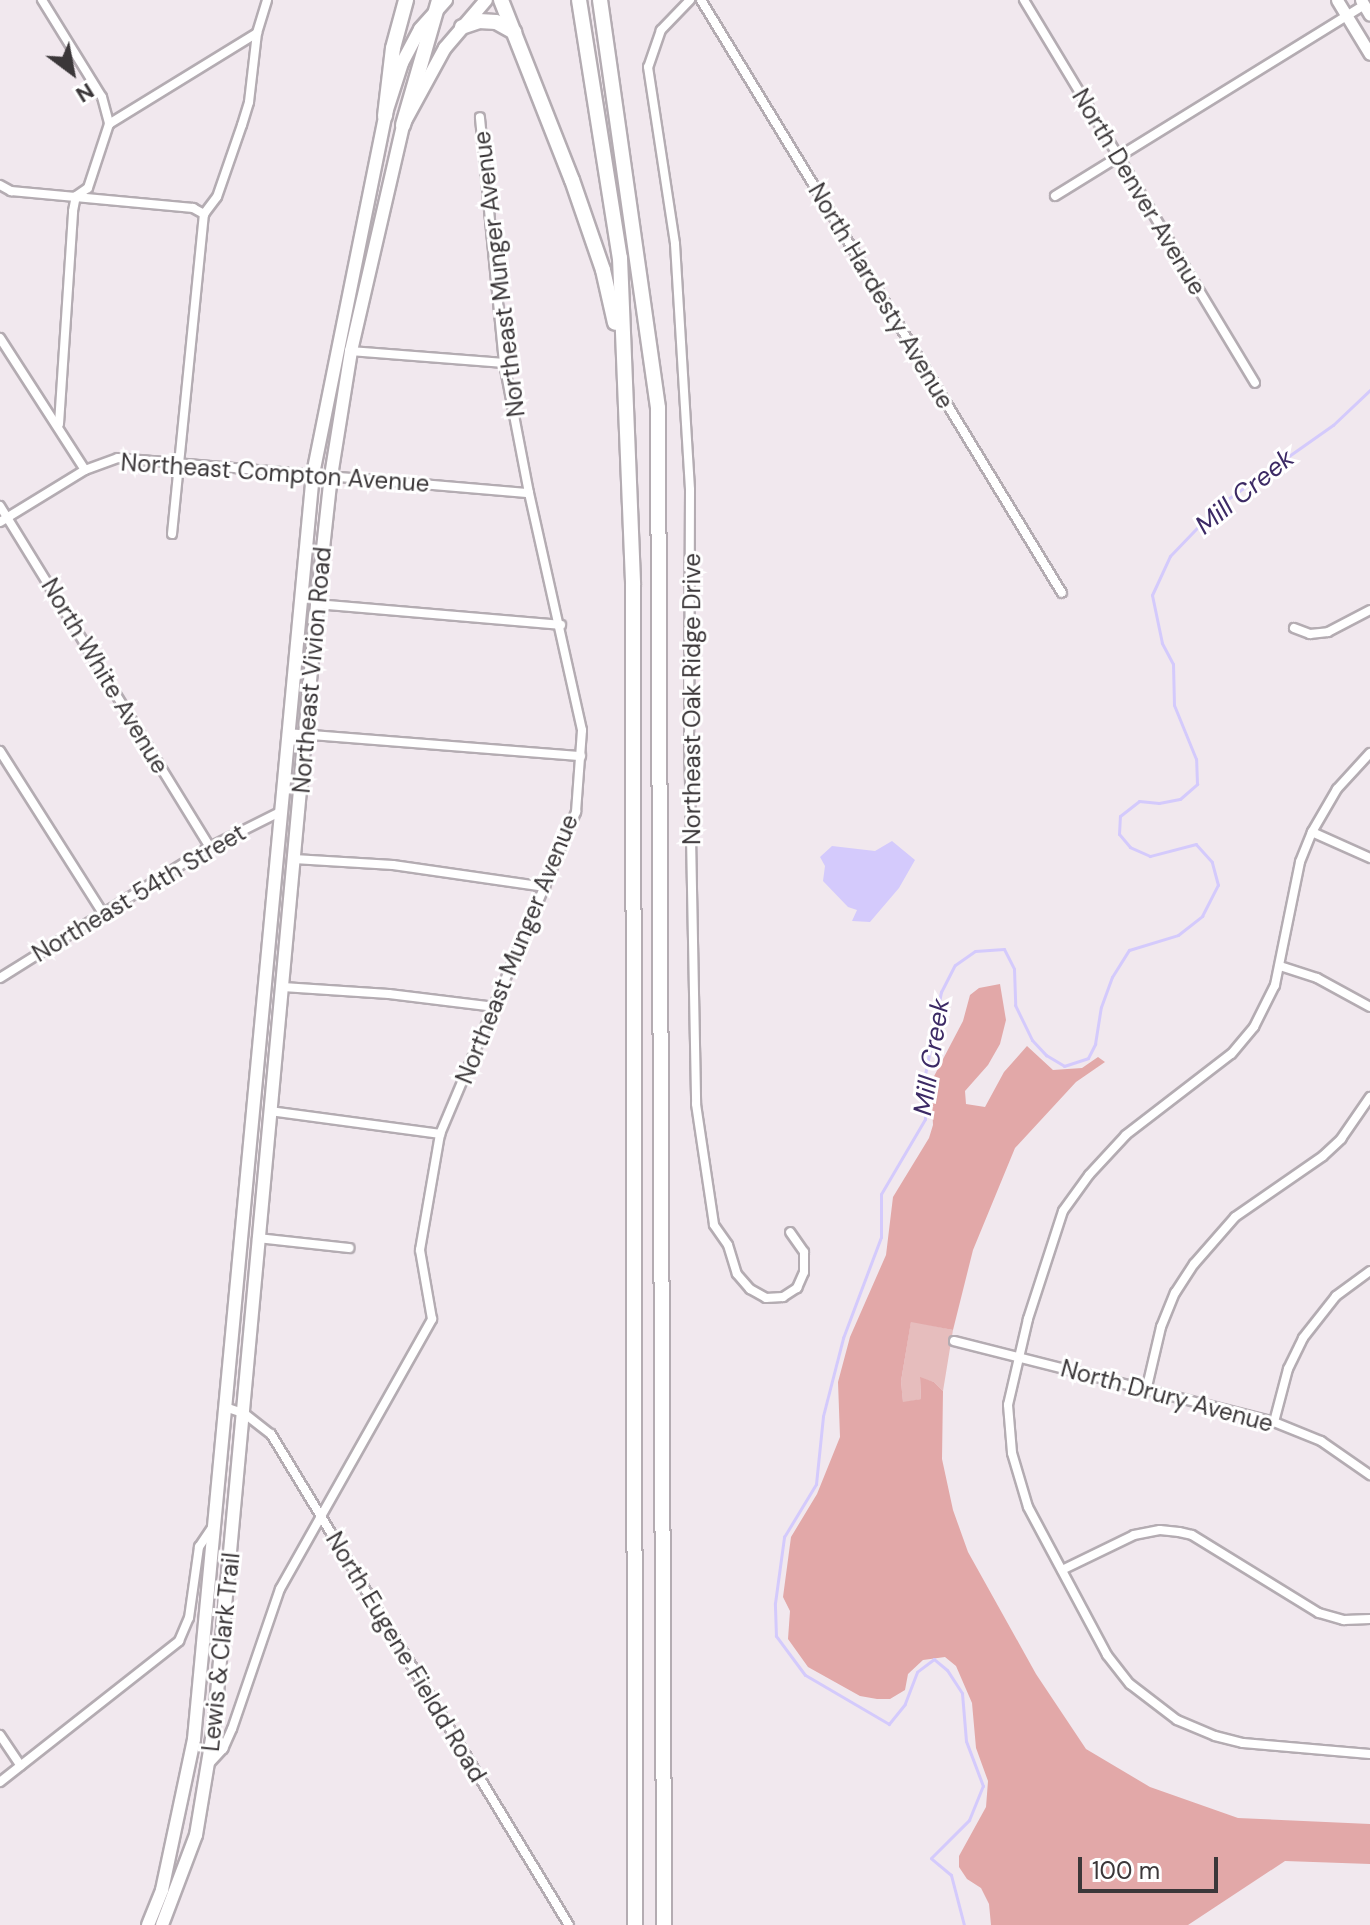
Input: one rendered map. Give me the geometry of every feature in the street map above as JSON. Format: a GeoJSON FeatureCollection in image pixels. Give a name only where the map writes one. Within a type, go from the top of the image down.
{"type":"FeatureCollection","features":[{"type":"Feature","properties":{"kind":"highway"},"geometry":{"type":"LineString","coordinates":[[385,116],[393,48],[406,0]]}},
{"type":"Feature","properties":{"kind":"highway"},"geometry":{"type":"LineString","coordinates":[[501,0],[542,98],[603,270],[624,359]]}},
{"type":"Feature","properties":{"kind":"highway"},"geometry":{"type":"LineString","coordinates":[[579,0],[620,258],[633,601],[635,1925]]}},
{"type":"Feature","properties":{"kind":"highway"},"geometry":{"type":"LineString","coordinates":[[600,0],[658,408],[664,1925]]}},
{"type":"Feature","properties":{"kind":"highway"},"geometry":{"type":"LineString","coordinates":[[403,125],[440,3]]}},
{"type":"Feature","properties":{"kind":"highway"},"geometry":{"type":"LineString","coordinates":[[462,27],[479,21],[496,22],[514,32]]}},
{"type":"Feature","properties":{"kind":"main road","name":"Northeast Vivion Road"},"geometry":{"type":"LineString","coordinates":[[249,1372],[257,1238],[317,604],[331,476],[351,351],[403,125],[424,83],[462,27],[486,0]]}},
{"type":"Feature","properties":{"kind":"main road"},"geometry":{"type":"LineString","coordinates":[[1337,0],[1370,54]]}},
{"type":"Feature","properties":{"kind":"main road","name":"Northeast Vivion Road"},"geometry":{"type":"LineString","coordinates":[[228,1378],[313,474],[385,116],[402,63],[420,29],[440,3]]}},
{"type":"Feature","properties":{"kind":"main road","name":"Lewis & Clark Trail"},"geometry":{"type":"LineString","coordinates":[[162,1925],[196,1835],[209,1764],[249,1372]]}},
{"type":"Feature","properties":{"kind":"main road","name":"Lewis & Clark Trail"},"geometry":{"type":"LineString","coordinates":[[148,1925],[162,1890],[178,1826],[194,1739],[228,1378]]}},
{"type":"Feature","properties":{"kind":"street"},"geometry":{"type":"LineString","coordinates":[[42,0],[102,97],[109,124],[88,188],[76,196]]}},
{"type":"Feature","properties":{"kind":"street"},"geometry":{"type":"LineString","coordinates":[[172,534],[204,214],[226,176],[242,125],[257,33],[267,0]]}},
{"type":"Feature","properties":{"kind":"street","name":"Northeast Oak Ridge Drive"},"geometry":{"type":"LineString","coordinates":[[690,0],[661,30],[648,67],[675,244],[690,490],[689,732],[696,1104],[714,1225],[728,1245],[737,1274],[750,1289],[766,1298],[790,1293],[804,1272],[804,1252],[790,1232]]}},
{"type":"Feature","properties":{"kind":"street","name":"North Hardesty Avenue"},"geometry":{"type":"LineString","coordinates":[[701,0],[1062,593]]}},
{"type":"Feature","properties":{"kind":"street","name":"North Denver Avenue"},"geometry":{"type":"LineString","coordinates":[[1024,0],[1255,383]]}},
{"type":"Feature","properties":{"kind":"street"},"geometry":{"type":"LineString","coordinates":[[1055,196],[1365,7]]}},
{"type":"Feature","properties":{"kind":"street"},"geometry":{"type":"LineString","coordinates":[[109,124],[257,33]]}},
{"type":"Feature","properties":{"kind":"street","name":"Northeast Munger Avenue"},"geometry":{"type":"LineString","coordinates":[[209,1764],[223,1749],[280,1589],[319,1514],[432,1319],[420,1250],[440,1134],[576,812],[582,730],[561,625],[529,493],[504,363],[480,117]]}},
{"type":"Feature","properties":{"kind":"street"},"geometry":{"type":"LineString","coordinates":[[0,185],[11,191],[193,208],[204,214]]}},
{"type":"Feature","properties":{"kind":"street"},"geometry":{"type":"LineString","coordinates":[[59,424],[59,382],[76,196]]}},
{"type":"Feature","properties":{"kind":"street","name":"Northeast Compton Avenue"},"geometry":{"type":"LineString","coordinates":[[0,338],[45,409],[59,424],[85,470],[118,458],[529,493]]}},
{"type":"Feature","properties":{"kind":"street"},"geometry":{"type":"LineString","coordinates":[[351,351],[504,363]]}},
{"type":"Feature","properties":{"kind":"street"},"geometry":{"type":"LineString","coordinates":[[4,519],[85,470]]}},
{"type":"Feature","properties":{"kind":"street","name":"North White Avenue"},"geometry":{"type":"LineString","coordinates":[[0,506],[4,519],[210,847]]}},
{"type":"Feature","properties":{"kind":"street"},"geometry":{"type":"LineString","coordinates":[[317,604],[561,625]]}},
{"type":"Feature","properties":{"kind":"street"},"geometry":{"type":"LineString","coordinates":[[1294,628],[1310,634],[1328,632],[1370,610]]}},
{"type":"Feature","properties":{"kind":"street"},"geometry":{"type":"LineString","coordinates":[[287,733],[581,756]]}},
{"type":"Feature","properties":{"kind":"street"},"geometry":{"type":"LineString","coordinates":[[0,751],[103,913]]}},
{"type":"Feature","properties":{"kind":"street"},"geometry":{"type":"LineString","coordinates":[[1370,753],[1337,789],[1312,832],[1300,862],[1280,966],[1266,1006],[1239,1045],[1126,1135],[1068,1204],[1028,1319],[1008,1405],[1012,1453],[1028,1507],[1118,1670],[1143,1696],[1177,1720],[1215,1736],[1243,1743],[1370,1754]]}},
{"type":"Feature","properties":{"kind":"street","name":"Northeast 54th Street"},"geometry":{"type":"LineString","coordinates":[[0,978],[210,847],[280,812]]}},
{"type":"Feature","properties":{"kind":"street"},"geometry":{"type":"LineString","coordinates":[[1312,832],[1370,858]]}},
{"type":"Feature","properties":{"kind":"street"},"geometry":{"type":"LineString","coordinates":[[294,859],[393,865],[545,887]]}},
{"type":"Feature","properties":{"kind":"street"},"geometry":{"type":"LineString","coordinates":[[1280,966],[1317,978],[1370,1007]]}},
{"type":"Feature","properties":{"kind":"street"},"geometry":{"type":"LineString","coordinates":[[283,987],[389,994],[495,1007]]}},
{"type":"Feature","properties":{"kind":"street"},"geometry":{"type":"LineString","coordinates":[[1146,1391],[1161,1327],[1175,1293],[1194,1264],[1235,1217],[1323,1156],[1341,1139],[1370,1097]]}},
{"type":"Feature","properties":{"kind":"street"},"geometry":{"type":"LineString","coordinates":[[270,1111],[440,1134]]}},
{"type":"Feature","properties":{"kind":"street"},"geometry":{"type":"LineString","coordinates":[[257,1238],[349,1248]]}},
{"type":"Feature","properties":{"kind":"street"},"geometry":{"type":"LineString","coordinates":[[1274,1422],[1288,1369],[1303,1338],[1336,1296],[1366,1274],[1370,1285]]}},
{"type":"Feature","properties":{"kind":"street","name":"North Drury Avenue"},"geometry":{"type":"LineString","coordinates":[[954,1341],[1020,1355],[1146,1391],[1274,1422],[1321,1441],[1370,1475]]}},
{"type":"Feature","properties":{"kind":"street","name":"North Eugene Fieldd Road"},"geometry":{"type":"LineString","coordinates":[[225,1407],[245,1414],[271,1434],[569,1925]]}},
{"type":"Feature","properties":{"kind":"street"},"geometry":{"type":"LineString","coordinates":[[0,1782],[174,1646],[187,1624],[199,1547],[214,1526]]}},
{"type":"Feature","properties":{"kind":"street"},"geometry":{"type":"LineString","coordinates":[[1062,1570],[1134,1535],[1160,1530],[1179,1532],[1192,1535],[1319,1613],[1344,1620],[1370,1619]]}},
{"type":"Feature","properties":{"kind":"street"},"geometry":{"type":"LineString","coordinates":[[0,1735],[21,1766]]}},
{"type":"Feature","properties":{"kind":"shaded area"},"geometry":{"type":"Polygon","coordinates":[[[892,841],[915,860],[899,888],[870,922],[852,921],[857,910],[848,907],[823,881],[825,866],[820,857],[832,846],[875,851],[892,841]]]}},
{"type":"Feature","properties":{"kind":"shaded area"},"geometry":{"type":"Polygon","coordinates":[[[1000,984],[1006,1020],[1000,1044],[988,1065],[965,1091],[966,1104],[985,1107],[1004,1072],[1027,1046],[1053,1070],[1082,1068],[1098,1057],[1105,1062],[1076,1082],[1015,1148],[973,1250],[953,1330],[911,1322],[901,1381],[903,1402],[921,1399],[920,1377],[934,1382],[943,1391],[942,1459],[953,1510],[968,1552],[1036,1674],[1086,1749],[1150,1787],[1238,1818],[1370,1824],[1370,1864],[1285,1861],[1188,1925],[991,1925],[989,1904],[981,1888],[967,1879],[959,1867],[959,1856],[986,1807],[988,1781],[976,1748],[972,1703],[956,1666],[945,1657],[923,1660],[908,1674],[905,1690],[890,1699],[877,1699],[860,1696],[808,1667],[788,1639],[790,1611],[783,1597],[791,1537],[817,1494],[840,1437],[838,1382],[850,1337],[886,1255],[893,1197],[929,1138],[933,1125],[931,1082],[963,1021],[970,995],[979,988],[1000,984]]]}},
{"type":"Feature","properties":{"kind":"shaded area"},"geometry":{"type":"Polygon","coordinates":[[[911,1321],[953,1330],[943,1391],[934,1382],[920,1378],[921,1399],[903,1403],[901,1381],[911,1321]]]}},
{"type":"Feature","properties":{"kind":"waterway","name":"Mill Creek"},"geometry":{"type":"LineString","coordinates":[[964,1925],[951,1875],[931,1858],[969,1820],[983,1786],[966,1741],[962,1693],[947,1670],[934,1659],[917,1672],[905,1704],[889,1724],[805,1675],[776,1636],[775,1603],[784,1537],[816,1484],[823,1416],[843,1338],[881,1237],[881,1194],[925,1119],[924,1080],[941,992],[955,965],[975,951],[1004,949],[1014,969],[1015,1005],[1032,1040],[1046,1055],[1064,1066],[1088,1058],[1095,1044],[1101,1007],[1112,977],[1129,950],[1178,935],[1202,916],[1218,885],[1212,862],[1196,844],[1150,856],[1130,847],[1119,834],[1120,816],[1139,801],[1159,803],[1180,799],[1197,784],[1196,759],[1174,705],[1173,664],[1162,643],[1152,595],[1170,556],[1218,506],[1333,425],[1370,390]]}}]}
